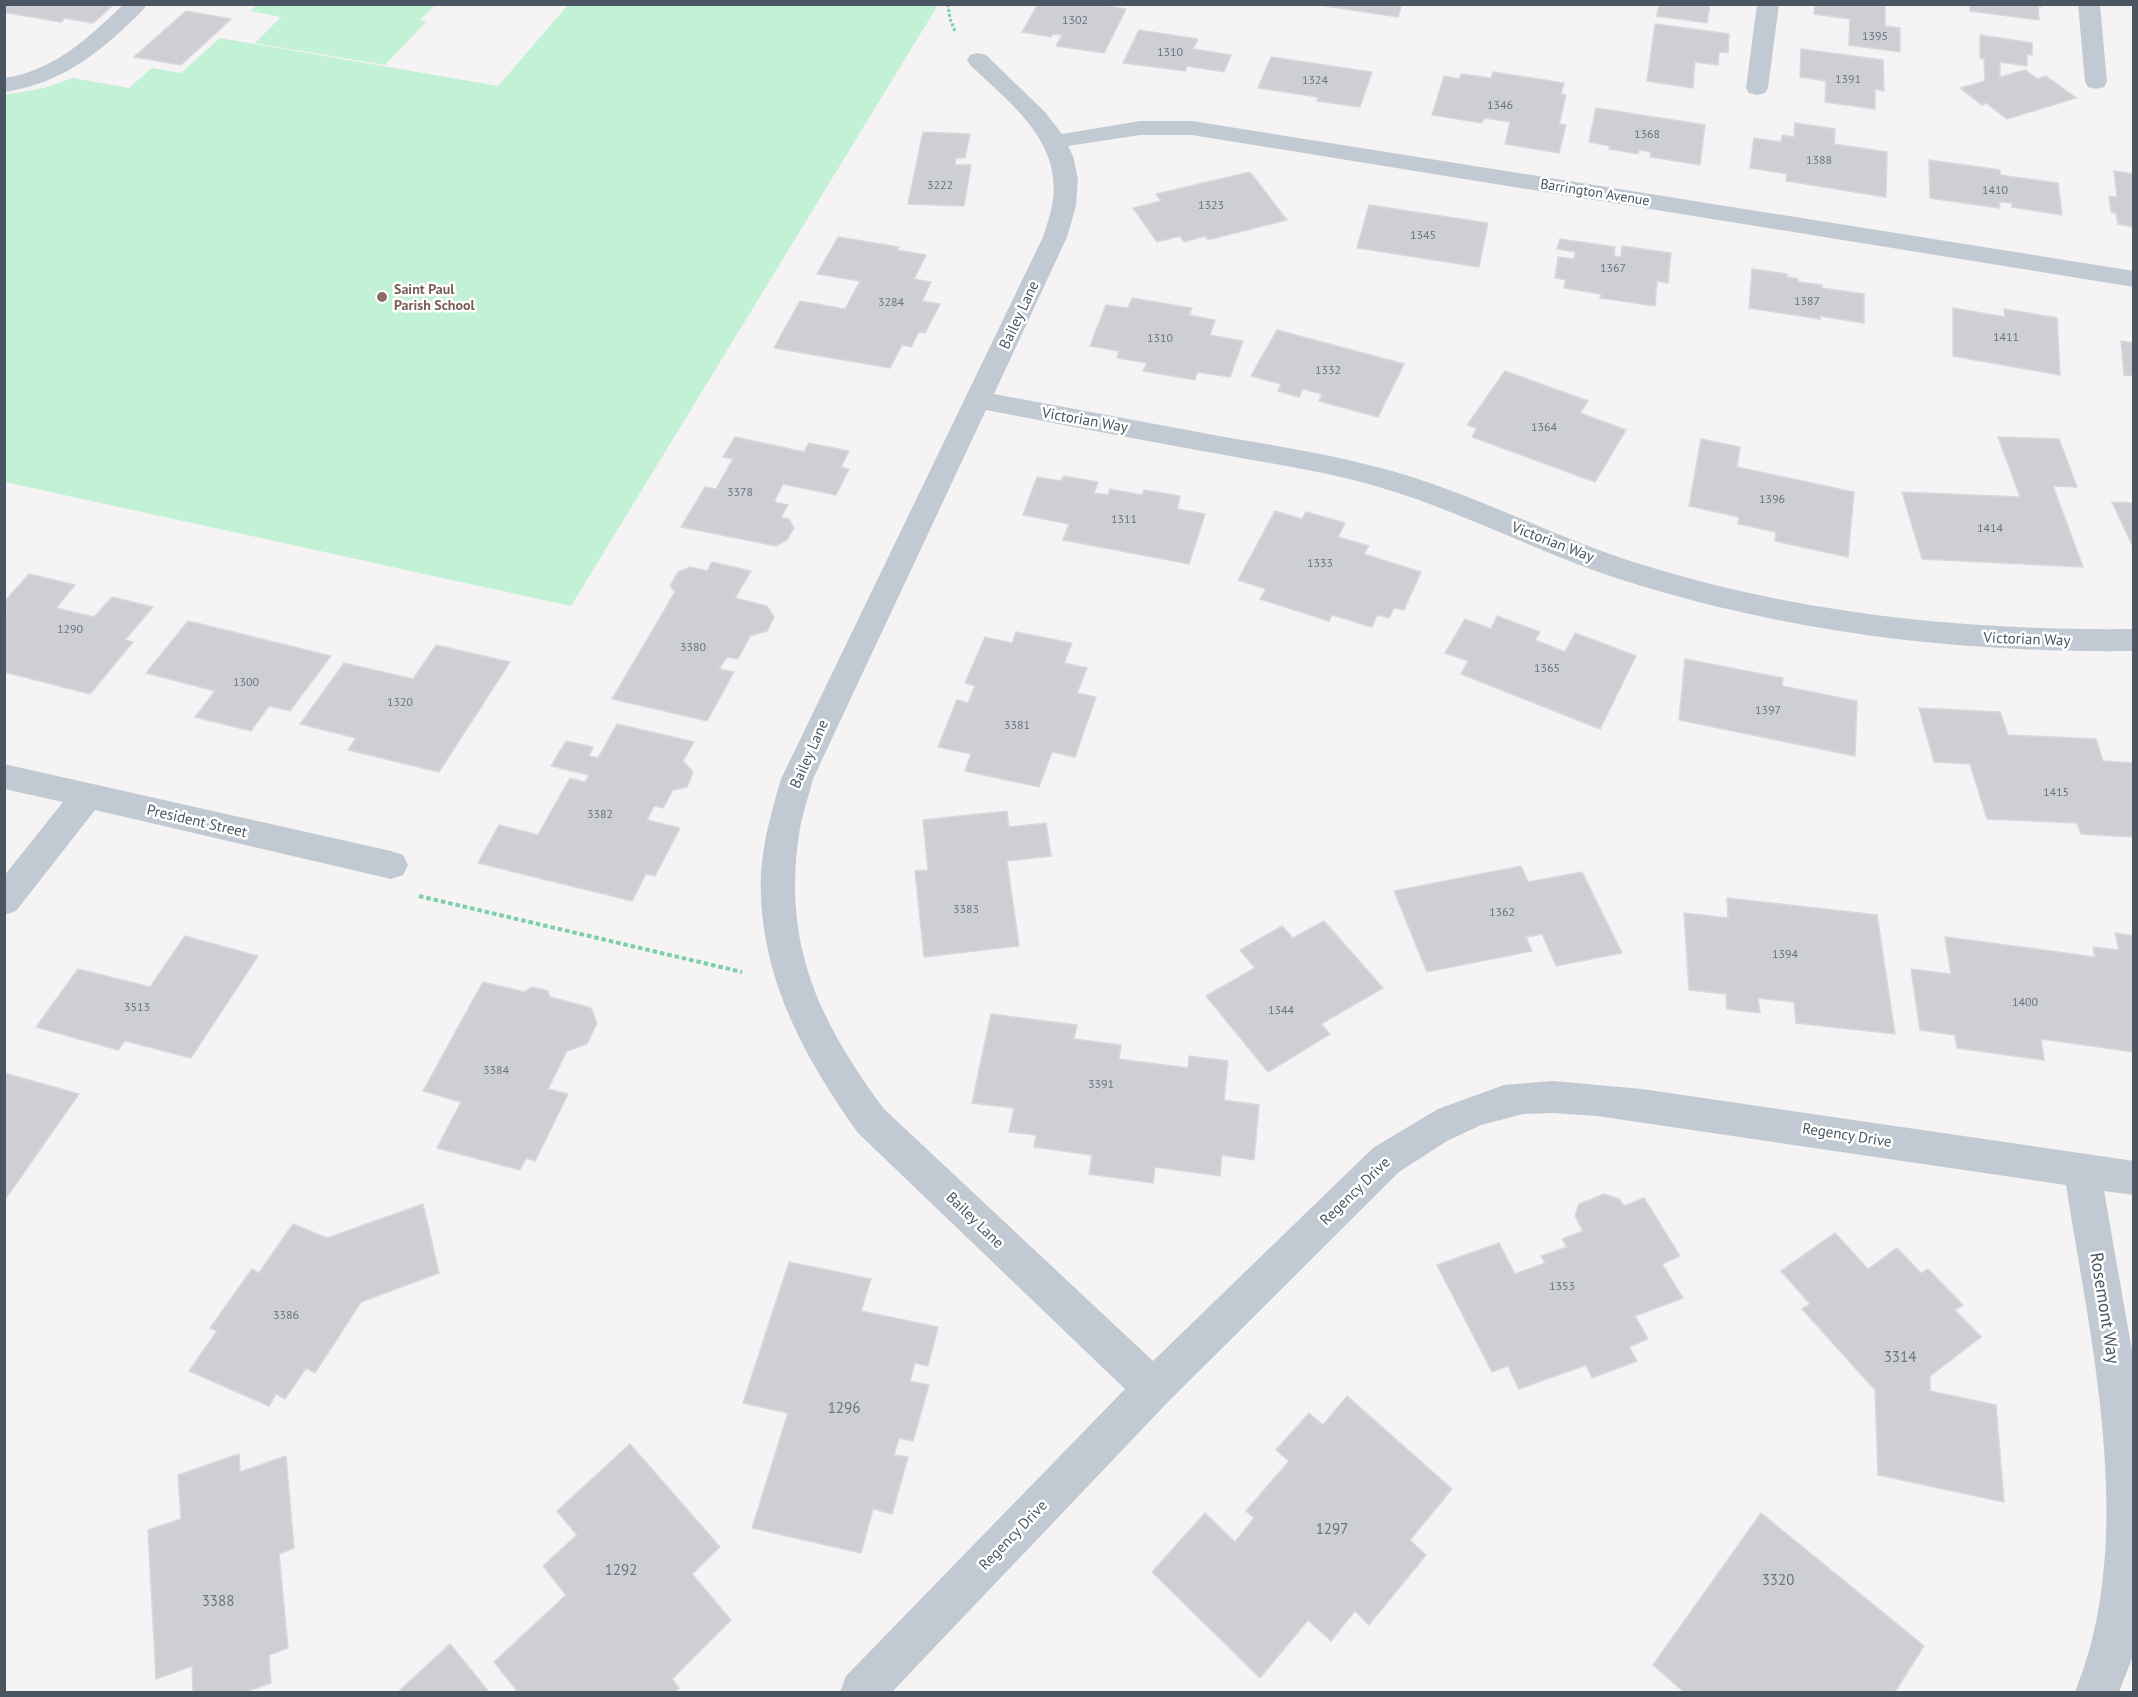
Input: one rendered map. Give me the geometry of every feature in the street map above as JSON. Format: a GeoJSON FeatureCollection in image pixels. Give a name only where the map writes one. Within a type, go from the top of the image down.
{"type":"FeatureCollection","features":[{"type":"Feature","properties":{"kind":"street"},"geometry":{"type":"LineString","coordinates":[[4,85],[42,78],[66,66],[138,4]]}},
{"type":"Feature","properties":{"kind":"street"},"geometry":{"type":"LineString","coordinates":[[1757,88],[1768,4]]}},
{"type":"Feature","properties":{"kind":"street"},"geometry":{"type":"LineString","coordinates":[[2089,4],[2096,82]]}},
{"type":"Feature","properties":{"kind":"street","name":"Bailey Lane"},"geometry":{"type":"LineString","coordinates":[[978,60],[1041,122],[1056,142],[1066,169],[1065,210],[1055,237],[979,400],[808,753],[787,808],[780,841],[777,877],[778,913],[793,985],[802,1010],[824,1054],[852,1097],[871,1121],[1153,1389]]}},
{"type":"Feature","properties":{"kind":"street","name":"Barrington Avenue"},"geometry":{"type":"LineString","coordinates":[[1056,142],[1127,128],[1169,126],[1192,128],[2133,279]]}},
{"type":"Feature","properties":{"kind":"street","name":"Victorian Way"},"geometry":{"type":"LineString","coordinates":[[979,400],[1357,471],[1421,490],[1626,570],[1681,587],[1781,611],[1835,622],[1935,634],[2038,640],[2133,640]]}},
{"type":"Feature","properties":{"kind":"street","name":"President Street"},"geometry":{"type":"LineString","coordinates":[[4,776],[391,865]]}},
{"type":"Feature","properties":{"kind":"street"},"geometry":{"type":"LineString","coordinates":[[4,902],[87,796]]}},
{"type":"Feature","properties":{"kind":"street","name":"Regency Drive"},"geometry":{"type":"LineString","coordinates":[[862,1692],[1153,1389],[1386,1160],[1426,1133],[1457,1117],[1494,1104],[1524,1098],[1554,1097],[1642,1105],[2133,1178]]}},
{"type":"Feature","properties":{"kind":"street","name":"Rosemont Way"},"geometry":{"type":"LineString","coordinates":[[2082,1170],[2128,1452],[2132,1505],[2131,1558],[2123,1613],[2105,1678],[2097,1692]]}},
{"type":"Feature","properties":{"kind":"path"},"geometry":{"type":"LineString","coordinates":[[391,865],[378,886],[793,985]]}},
{"type":"Feature","properties":{"kind":"green space"},"geometry":{"type":"Polygon","coordinates":[[[257,5],[435,5],[420,20],[426,22],[385,65],[255,43],[281,17],[250,11],[257,5]]]}},
{"type":"Feature","properties":{"kind":"green space","name":"Saint Paul Parish School"},"geometry":{"type":"Polygon","coordinates":[[[568,5],[938,5],[571,606],[5,482],[5,95],[44,88],[73,78],[129,88],[152,68],[181,73],[220,38],[498,86],[568,5]]]}},
{"type":"Feature","properties":{"kind":"building"},"geometry":{"type":"Polygon","coordinates":[[[4,4],[114,4],[93,23],[65,18],[61,22],[4,12],[4,4]]]}},
{"type":"Feature","properties":{"kind":"building"},"geometry":{"type":"Polygon","coordinates":[[[4,4],[114,4],[93,23],[65,18],[61,22],[4,12],[4,4]]]}},
{"type":"Feature","properties":{"kind":"building"},"geometry":{"type":"Polygon","coordinates":[[[1038,4],[1098,4],[1126,9],[1104,53],[1056,46],[1062,35],[1053,34],[1051,37],[1022,32],[1038,4]]]}},
{"type":"Feature","properties":{"kind":"building"},"geometry":{"type":"Polygon","coordinates":[[[1312,4],[1402,4],[1398,17],[1312,4]]]}},
{"type":"Feature","properties":{"kind":"building"},"geometry":{"type":"Polygon","coordinates":[[[1659,4],[1710,4],[1707,23],[1657,16],[1659,4]]]}},
{"type":"Feature","properties":{"kind":"building"},"geometry":{"type":"Polygon","coordinates":[[[1809,4],[1885,4],[1885,26],[1900,28],[1900,52],[1849,45],[1850,19],[1814,14],[1815,5],[1809,4]]]}},
{"type":"Feature","properties":{"kind":"building"},"geometry":{"type":"Polygon","coordinates":[[[1970,4],[2042,4],[2042,7],[2038,6],[2039,20],[1970,11],[1970,4]]]}},
{"type":"Feature","properties":{"kind":"building"},"geometry":{"type":"Polygon","coordinates":[[[186,11],[231,19],[181,65],[134,57],[186,11]]]}},
{"type":"Feature","properties":{"kind":"building"},"geometry":{"type":"Polygon","coordinates":[[[1655,24],[1729,34],[1728,53],[1719,52],[1718,65],[1695,62],[1693,88],[1647,81],[1655,24]]]}},
{"type":"Feature","properties":{"kind":"building"},"geometry":{"type":"Polygon","coordinates":[[[1139,30],[1198,39],[1193,49],[1231,55],[1224,72],[1187,66],[1185,71],[1123,63],[1139,30]]]}},
{"type":"Feature","properties":{"kind":"building"},"geometry":{"type":"Polygon","coordinates":[[[1980,35],[2032,43],[2032,55],[2027,54],[2027,66],[2000,62],[2000,77],[2025,70],[2038,79],[2046,76],[2076,98],[2007,119],[1986,103],[1982,105],[1960,88],[1985,81],[1984,59],[1980,58],[1980,35]]]}},
{"type":"Feature","properties":{"kind":"building"},"geometry":{"type":"Polygon","coordinates":[[[1801,49],[1883,60],[1884,91],[1875,89],[1875,109],[1825,102],[1826,81],[1800,77],[1801,49]]]}},
{"type":"Feature","properties":{"kind":"building"},"geometry":{"type":"Polygon","coordinates":[[[1271,57],[1372,72],[1360,107],[1317,101],[1318,97],[1258,88],[1271,57]]]}},
{"type":"Feature","properties":{"kind":"building"},"geometry":{"type":"Polygon","coordinates":[[[1493,72],[1564,83],[1561,94],[1566,95],[1559,124],[1566,125],[1559,153],[1505,144],[1510,122],[1484,118],[1482,123],[1432,115],[1444,76],[1459,79],[1461,74],[1491,78],[1493,72]]]}},
{"type":"Feature","properties":{"kind":"building"},"geometry":{"type":"Polygon","coordinates":[[[1596,108],[1705,125],[1700,165],[1650,157],[1651,152],[1639,150],[1638,154],[1609,149],[1610,146],[1589,142],[1596,108]]]}},
{"type":"Feature","properties":{"kind":"building"},"geometry":{"type":"Polygon","coordinates":[[[1795,123],[1835,129],[1834,144],[1887,152],[1886,197],[1786,181],[1787,174],[1750,168],[1754,138],[1781,142],[1782,135],[1794,137],[1795,123]]]}},
{"type":"Feature","properties":{"kind":"building"},"geometry":{"type":"Polygon","coordinates":[[[923,132],[970,134],[965,158],[956,158],[955,165],[971,165],[964,206],[908,204],[923,132]]]}},
{"type":"Feature","properties":{"kind":"building"},"geometry":{"type":"Polygon","coordinates":[[[1929,160],[2000,170],[2000,175],[2058,183],[2062,215],[2012,207],[2012,203],[1999,202],[2000,208],[1930,198],[1929,160]]]}},
{"type":"Feature","properties":{"kind":"building"},"geometry":{"type":"Polygon","coordinates":[[[2114,171],[2134,174],[2134,227],[2118,224],[2116,213],[2111,212],[2109,196],[2117,197],[2114,171]]]}},
{"type":"Feature","properties":{"kind":"building"},"geometry":{"type":"Polygon","coordinates":[[[1250,172],[1287,220],[1208,240],[1205,236],[1184,242],[1180,236],[1157,242],[1133,208],[1161,201],[1156,194],[1250,172]]]}},
{"type":"Feature","properties":{"kind":"building"},"geometry":{"type":"Polygon","coordinates":[[[1369,205],[1488,223],[1479,267],[1357,248],[1369,205]]]}},
{"type":"Feature","properties":{"kind":"building"},"geometry":{"type":"Polygon","coordinates":[[[838,237],[899,247],[897,250],[926,255],[914,279],[931,282],[922,301],[940,304],[925,333],[919,332],[911,347],[902,345],[890,368],[774,348],[800,301],[845,309],[860,281],[817,274],[838,237]]]}},
{"type":"Feature","properties":{"kind":"building"},"geometry":{"type":"Polygon","coordinates":[[[1560,239],[1615,247],[1614,256],[1621,257],[1622,246],[1671,253],[1668,283],[1657,281],[1655,306],[1600,298],[1601,294],[1564,288],[1566,280],[1555,278],[1558,257],[1574,259],[1575,252],[1557,249],[1560,239]]]}},
{"type":"Feature","properties":{"kind":"building"},"geometry":{"type":"Polygon","coordinates":[[[1752,269],[1787,274],[1787,277],[1798,279],[1798,282],[1822,285],[1822,288],[1864,294],[1864,323],[1749,308],[1752,269]]]}},
{"type":"Feature","properties":{"kind":"building"},"geometry":{"type":"Polygon","coordinates":[[[1132,298],[1192,308],[1189,315],[1215,320],[1210,335],[1243,341],[1230,377],[1197,372],[1195,380],[1143,371],[1147,363],[1117,358],[1119,351],[1090,346],[1106,305],[1128,308],[1132,298]]]}},
{"type":"Feature","properties":{"kind":"building"},"geometry":{"type":"Polygon","coordinates":[[[1953,308],[2005,317],[2004,309],[2057,318],[2060,375],[1953,356],[1953,308]]]}},
{"type":"Feature","properties":{"kind":"building"},"geometry":{"type":"Polygon","coordinates":[[[1277,330],[1404,364],[1378,417],[1319,401],[1322,394],[1303,389],[1299,397],[1278,391],[1281,384],[1251,376],[1277,330]]]}},
{"type":"Feature","properties":{"kind":"building"},"geometry":{"type":"Polygon","coordinates":[[[2121,341],[2134,343],[2134,376],[2124,375],[2121,341]]]}},
{"type":"Feature","properties":{"kind":"building"},"geometry":{"type":"Polygon","coordinates":[[[1505,371],[1588,401],[1580,413],[1626,430],[1595,482],[1472,437],[1477,428],[1467,425],[1505,371]]]}},
{"type":"Feature","properties":{"kind":"building"},"geometry":{"type":"Polygon","coordinates":[[[735,437],[804,452],[809,443],[849,451],[841,467],[849,469],[836,495],[783,484],[774,502],[788,505],[781,517],[789,519],[794,528],[787,540],[776,546],[681,527],[705,487],[716,489],[733,459],[723,457],[735,437]]]}},
{"type":"Feature","properties":{"kind":"building"},"geometry":{"type":"Polygon","coordinates":[[[1998,437],[2059,439],[2077,487],[2053,486],[2083,567],[1922,559],[1902,492],[2020,497],[1998,437]]]}},
{"type":"Feature","properties":{"kind":"building"},"geometry":{"type":"Polygon","coordinates":[[[1701,439],[1740,447],[1737,467],[1854,492],[1848,557],[1775,541],[1776,532],[1738,524],[1739,517],[1689,506],[1701,439]]]}},
{"type":"Feature","properties":{"kind":"building"},"geometry":{"type":"Polygon","coordinates":[[[1064,476],[1098,482],[1094,493],[1108,495],[1110,489],[1142,495],[1144,490],[1180,496],[1177,509],[1205,514],[1189,564],[1063,540],[1069,524],[1023,515],[1037,477],[1061,481],[1064,476]]]}},
{"type":"Feature","properties":{"kind":"building"},"geometry":{"type":"Polygon","coordinates":[[[2112,502],[2134,503],[2134,549],[2112,502]]]}},
{"type":"Feature","properties":{"kind":"building"},"geometry":{"type":"Polygon","coordinates":[[[1275,511],[1302,519],[1306,512],[1345,523],[1338,537],[1369,546],[1364,554],[1421,572],[1404,610],[1394,608],[1389,618],[1377,615],[1372,627],[1332,615],[1329,621],[1260,599],[1266,589],[1238,580],[1275,511]]]}},
{"type":"Feature","properties":{"kind":"building"},"geometry":{"type":"Polygon","coordinates":[[[712,562],[751,571],[735,598],[767,606],[774,617],[767,631],[750,636],[738,659],[727,657],[719,669],[734,672],[707,721],[612,699],[675,592],[670,586],[678,572],[690,567],[707,571],[712,562]]]}},
{"type":"Feature","properties":{"kind":"building"},"geometry":{"type":"Polygon","coordinates":[[[29,574],[75,585],[56,608],[94,617],[112,597],[153,607],[125,640],[133,642],[90,694],[4,672],[4,615],[7,613],[4,612],[4,602],[29,574]]]}},
{"type":"Feature","properties":{"kind":"building"},"geometry":{"type":"Polygon","coordinates":[[[1497,616],[1540,632],[1535,640],[1565,652],[1575,633],[1636,656],[1600,729],[1461,674],[1468,661],[1445,653],[1465,619],[1491,629],[1497,616]]]}},
{"type":"Feature","properties":{"kind":"building"},"geometry":{"type":"Polygon","coordinates":[[[188,621],[331,656],[290,711],[269,706],[251,731],[195,717],[215,691],[146,673],[188,621]]]}},
{"type":"Feature","properties":{"kind":"building"},"geometry":{"type":"Polygon","coordinates":[[[1016,632],[1072,643],[1064,663],[1087,668],[1077,693],[1096,697],[1075,757],[1052,752],[1039,787],[965,771],[971,754],[938,747],[957,700],[968,703],[975,686],[965,683],[985,637],[1012,643],[1016,632]]]}},
{"type":"Feature","properties":{"kind":"building"},"geometry":{"type":"Polygon","coordinates":[[[436,645],[510,662],[439,772],[348,750],[356,738],[300,724],[344,663],[413,679],[436,645]]]}},
{"type":"Feature","properties":{"kind":"building"},"geometry":{"type":"Polygon","coordinates":[[[1685,659],[1783,678],[1782,686],[1857,701],[1855,756],[1679,720],[1685,659]]]}},
{"type":"Feature","properties":{"kind":"building"},"geometry":{"type":"Polygon","coordinates":[[[1919,708],[2000,712],[2008,735],[2096,739],[2103,761],[2134,763],[2134,837],[2081,834],[2077,823],[1987,819],[1970,764],[1934,762],[1919,708]]]}},
{"type":"Feature","properties":{"kind":"building"},"geometry":{"type":"Polygon","coordinates":[[[617,724],[694,742],[683,761],[693,772],[687,787],[673,790],[663,808],[654,806],[647,820],[680,828],[655,876],[646,874],[632,901],[478,863],[499,825],[538,835],[570,778],[585,782],[589,775],[551,766],[566,741],[593,747],[589,756],[598,758],[617,724]]]}},
{"type":"Feature","properties":{"kind":"building"},"geometry":{"type":"Polygon","coordinates":[[[1007,811],[1009,827],[1046,823],[1051,856],[1007,861],[1019,946],[924,957],[915,871],[928,870],[923,820],[1007,811]]]}},
{"type":"Feature","properties":{"kind":"building"},"geometry":{"type":"Polygon","coordinates":[[[1521,866],[1528,882],[1582,872],[1622,953],[1556,966],[1542,934],[1526,937],[1532,951],[1427,972],[1394,891],[1521,866]]]}},
{"type":"Feature","properties":{"kind":"building"},"geometry":{"type":"Polygon","coordinates":[[[1727,898],[1877,915],[1895,1034],[1796,1023],[1794,1002],[1758,998],[1760,1013],[1727,1009],[1726,994],[1689,990],[1684,913],[1728,918],[1727,898]]]}},
{"type":"Feature","properties":{"kind":"building"},"geometry":{"type":"Polygon","coordinates":[[[1324,921],[1383,988],[1321,1024],[1330,1034],[1268,1072],[1206,996],[1255,968],[1240,950],[1282,926],[1293,938],[1324,921]]]}},
{"type":"Feature","properties":{"kind":"building"},"geometry":{"type":"Polygon","coordinates":[[[2115,933],[2134,936],[2134,1052],[2041,1039],[2044,1060],[1957,1048],[1955,1035],[1920,1030],[1911,969],[1951,974],[1945,937],[2095,957],[2093,947],[2119,950],[2115,933]]]}},
{"type":"Feature","properties":{"kind":"building"},"geometry":{"type":"Polygon","coordinates":[[[185,936],[258,956],[191,1058],[125,1041],[118,1050],[36,1027],[78,969],[150,987],[185,936]]]}},
{"type":"Feature","properties":{"kind":"building"},"geometry":{"type":"Polygon","coordinates":[[[483,982],[524,992],[532,987],[548,991],[550,997],[591,1008],[597,1023],[587,1044],[567,1051],[548,1089],[568,1094],[535,1161],[526,1158],[520,1170],[437,1148],[461,1102],[423,1091],[483,982]]]}},
{"type":"Feature","properties":{"kind":"building"},"geometry":{"type":"Polygon","coordinates":[[[991,1014],[1077,1025],[1074,1039],[1121,1045],[1119,1059],[1188,1068],[1189,1056],[1228,1061],[1224,1100],[1259,1105],[1254,1160],[1222,1155],[1220,1176],[1155,1167],[1153,1183],[1089,1174],[1092,1155],[1034,1147],[1036,1135],[1009,1132],[1014,1108],[972,1103],[991,1014]]]}},
{"type":"Feature","properties":{"kind":"building"},"geometry":{"type":"Polygon","coordinates":[[[4,1073],[79,1094],[4,1201],[4,1073]]]}},
{"type":"Feature","properties":{"kind":"building"},"geometry":{"type":"Polygon","coordinates":[[[1604,1194],[1619,1199],[1624,1206],[1644,1198],[1680,1256],[1662,1264],[1683,1298],[1635,1316],[1648,1339],[1629,1347],[1637,1361],[1592,1378],[1586,1365],[1519,1389],[1508,1366],[1492,1372],[1437,1265],[1499,1243],[1515,1274],[1545,1263],[1541,1256],[1567,1247],[1562,1239],[1583,1231],[1575,1216],[1579,1204],[1604,1194]]]}},
{"type":"Feature","properties":{"kind":"building"},"geometry":{"type":"Polygon","coordinates":[[[423,1204],[439,1273],[361,1302],[315,1373],[306,1368],[285,1399],[276,1394],[269,1406],[189,1371],[217,1331],[210,1328],[252,1269],[259,1273],[293,1224],[327,1238],[423,1204]]]}},
{"type":"Feature","properties":{"kind":"building"},"geometry":{"type":"Polygon","coordinates":[[[1835,1233],[1868,1269],[1897,1248],[1921,1273],[1928,1269],[1963,1305],[1955,1310],[1981,1337],[1930,1376],[1930,1391],[1996,1405],[2004,1502],[1878,1475],[1875,1390],[1802,1309],[1810,1304],[1781,1271],[1835,1233]]]}},
{"type":"Feature","properties":{"kind":"building"},"geometry":{"type":"Polygon","coordinates":[[[789,1262],[871,1279],[861,1311],[938,1327],[928,1366],[915,1363],[910,1381],[929,1385],[913,1441],[899,1438],[894,1455],[908,1457],[892,1514],[873,1509],[861,1553],[752,1528],[788,1413],[743,1403],[789,1262]]]}},
{"type":"Feature","properties":{"kind":"building"},"geometry":{"type":"Polygon","coordinates":[[[1347,1396],[1452,1489],[1410,1540],[1426,1555],[1369,1625],[1355,1611],[1331,1641],[1308,1620],[1260,1678],[1152,1572],[1205,1513],[1235,1542],[1254,1518],[1246,1511],[1289,1461],[1276,1450],[1309,1413],[1323,1425],[1347,1396]]]}},
{"type":"Feature","properties":{"kind":"building"},"geometry":{"type":"Polygon","coordinates":[[[630,1444],[720,1547],[692,1574],[731,1620],[672,1679],[679,1688],[675,1692],[518,1692],[494,1662],[566,1595],[543,1566],[577,1535],[557,1511],[630,1444]]]}},
{"type":"Feature","properties":{"kind":"building"},"geometry":{"type":"Polygon","coordinates":[[[239,1454],[240,1472],[286,1456],[294,1548],[279,1554],[288,1648],[269,1655],[271,1683],[246,1692],[193,1692],[192,1666],[156,1679],[148,1530],[181,1519],[178,1475],[239,1454]]]}},
{"type":"Feature","properties":{"kind":"building"},"geometry":{"type":"Polygon","coordinates":[[[1761,1513],[1924,1646],[1895,1692],[1684,1692],[1653,1665],[1761,1513]]]}},
{"type":"Feature","properties":{"kind":"building"},"geometry":{"type":"Polygon","coordinates":[[[450,1644],[489,1692],[398,1692],[450,1644]]]}},
{"type":"Feature","properties":{"kind":"place","name":"Saint Paul Parish School"},"geometry":{"type":"Point","coordinates":[382,297]}}]}
